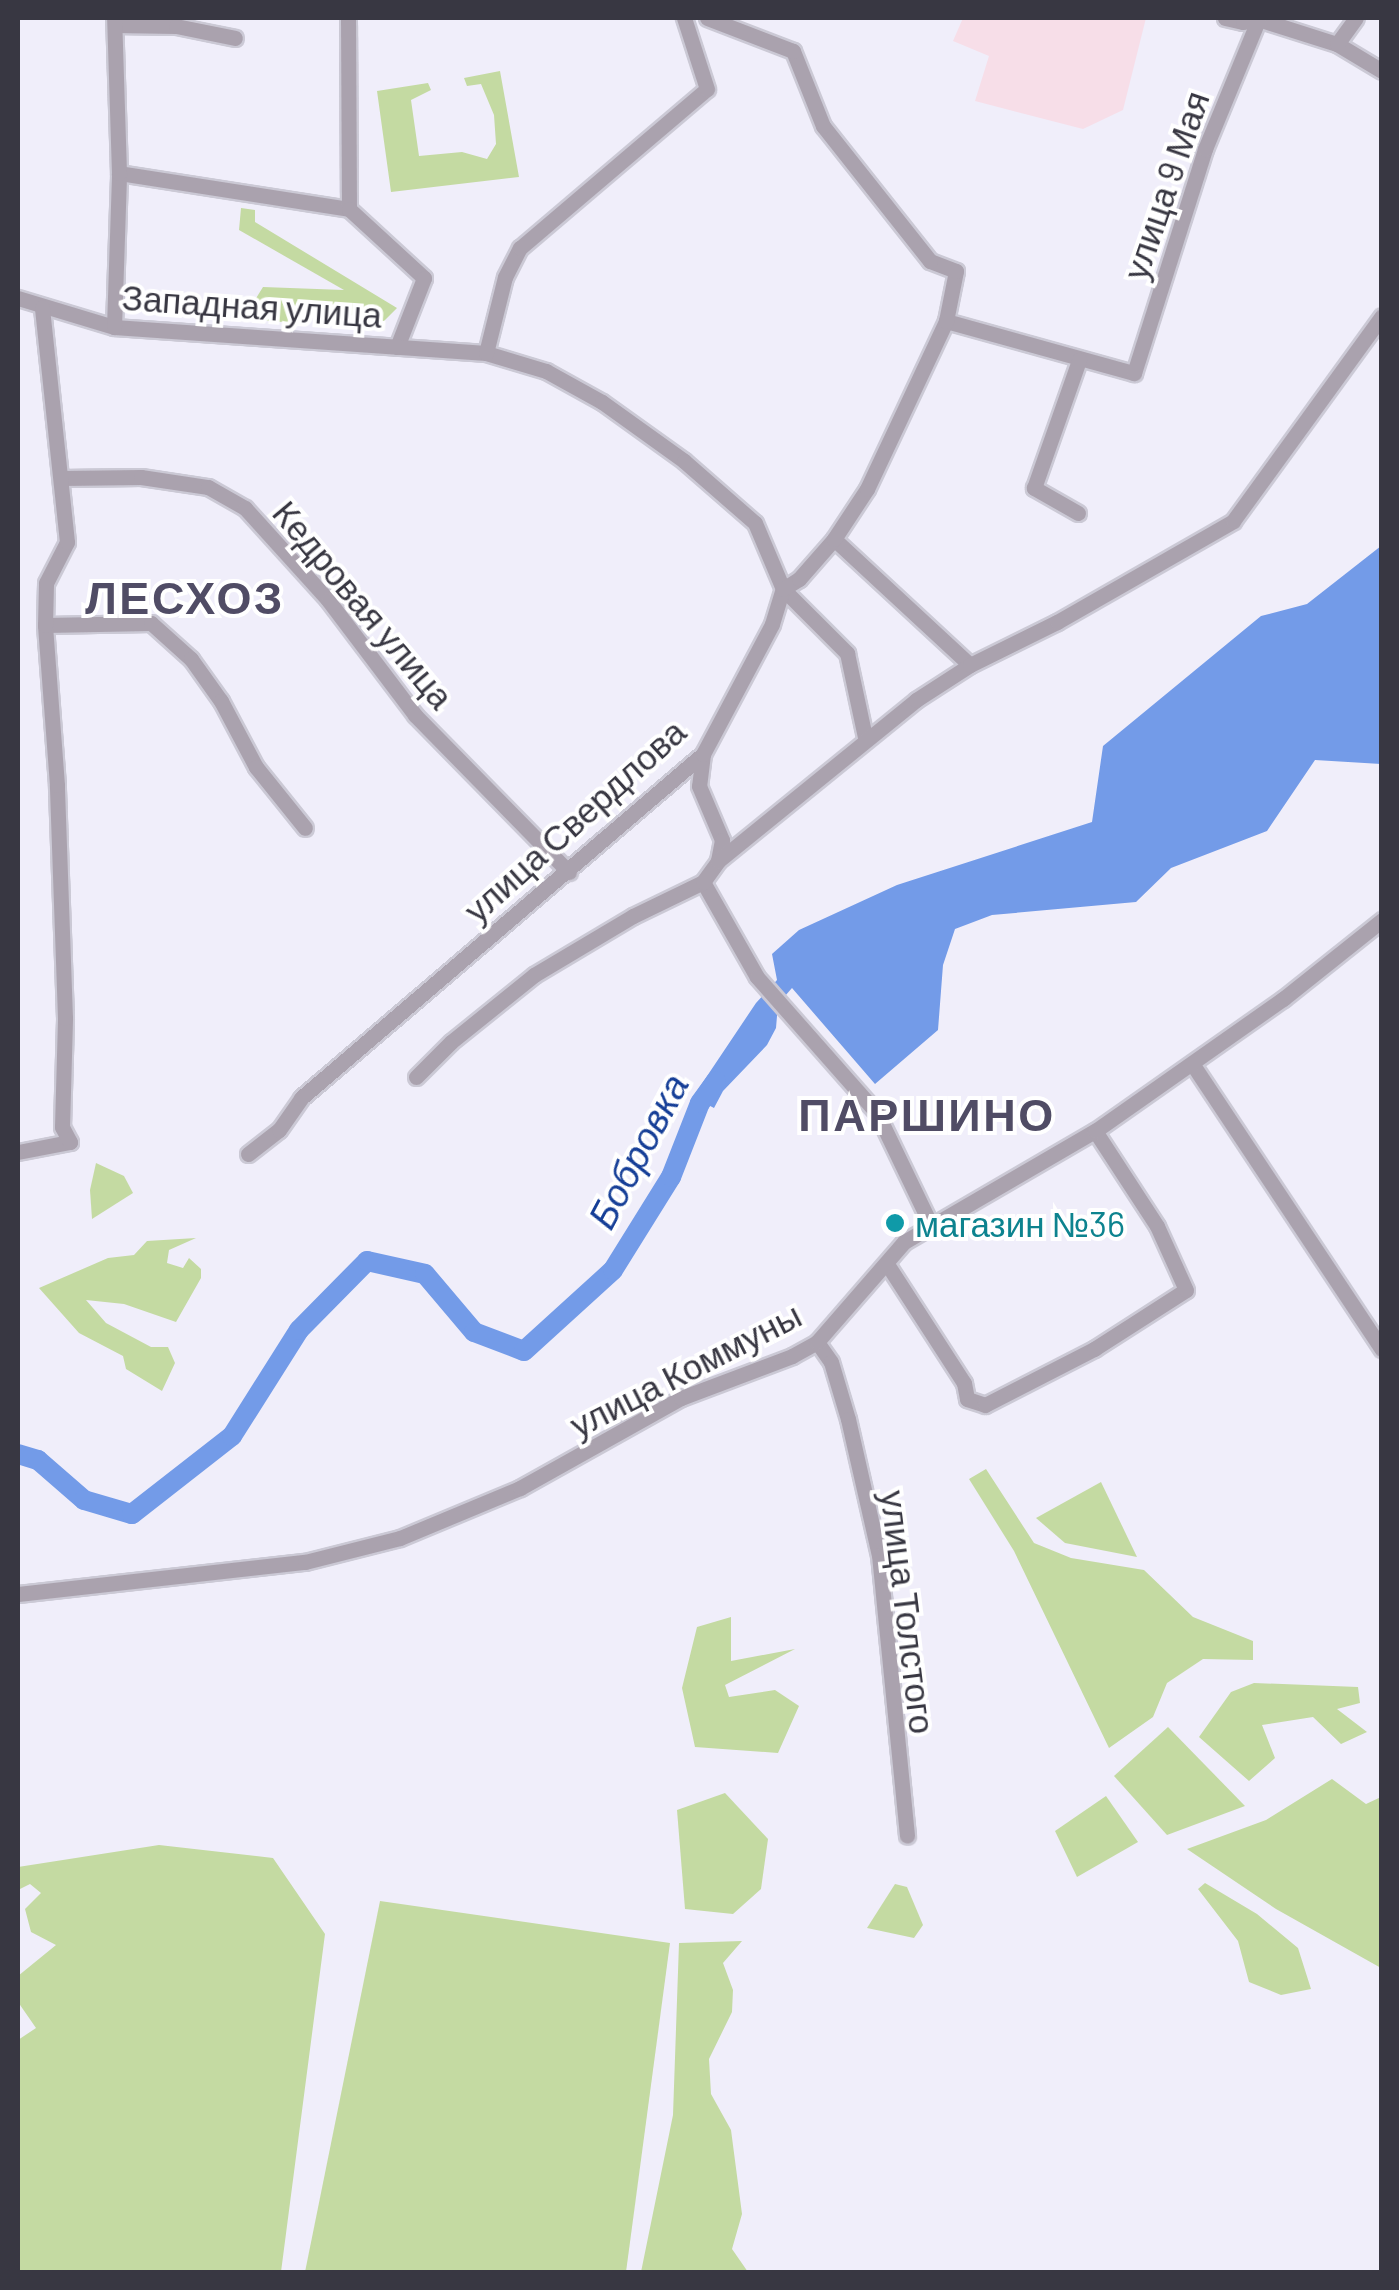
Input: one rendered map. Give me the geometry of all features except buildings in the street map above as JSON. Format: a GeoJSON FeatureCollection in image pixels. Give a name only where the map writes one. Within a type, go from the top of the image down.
{"type":"FeatureCollection","features":[{"type":"Feature","properties":{"kind":"street"},"geometry":{"type":"LineString","coordinates":[[348,18],[349,209]]}},
{"type":"Feature","properties":{"kind":"street"},"geometry":{"type":"LineString","coordinates":[[486,352],[505,277],[520,248],[707,90],[684,18]]}},
{"type":"Feature","properties":{"kind":"street","name":"улица Свердлова"},"geometry":{"type":"LineString","coordinates":[[248,1154],[279,1130],[301,1098],[704,754],[772,624],[783,588],[799,579],[834,539],[890,444],[946,321],[956,271],[930,261],[822,126],[793,51],[707,18]]}},
{"type":"Feature","properties":{"kind":"street"},"geometry":{"type":"LineString","coordinates":[[1224,18],[1243,22],[1258,18],[1337,44],[1382,72]]}},
{"type":"Feature","properties":{"kind":"street","name":"улица 9 Мая"},"geometry":{"type":"LineString","coordinates":[[1079,360],[1134,373],[1205,149],[1258,18]]}},
{"type":"Feature","properties":{"kind":"street"},"geometry":{"type":"LineString","coordinates":[[1337,44],[1356,18]]}},
{"type":"Feature","properties":{"kind":"street"},"geometry":{"type":"LineString","coordinates":[[114,327],[119,173],[115,21],[176,26],[236,38]]}},
{"type":"Feature","properties":{"kind":"street"},"geometry":{"type":"LineString","coordinates":[[119,173],[349,209],[424,278],[398,347]]}},
{"type":"Feature","properties":{"kind":"street","name":"Западная улица"},"geometry":{"type":"LineString","coordinates":[[18,298],[114,327],[486,352],[546,371],[602,402],[684,461],[756,523],[783,588]]}},
{"type":"Feature","properties":{"kind":"street"},"geometry":{"type":"LineString","coordinates":[[18,1152],[70,1142],[62,1127],[65,1018],[57,785],[45,625],[46,583],[67,542],[42,308]]}},
{"type":"Feature","properties":{"kind":"street"},"geometry":{"type":"LineString","coordinates":[[416,1077],[451,1042],[534,975],[633,916],[703,882],[718,861],[865,738],[970,665],[1058,622],[1233,521],[1382,316]]}},
{"type":"Feature","properties":{"kind":"street"},"geometry":{"type":"LineString","coordinates":[[946,321],[1079,360],[1034,488],[1078,513]]}},
{"type":"Feature","properties":{"kind":"street","name":"Кедровая улица"},"geometry":{"type":"LineString","coordinates":[[62,478],[141,477],[208,487],[245,508],[328,600],[415,715],[569,872]]}},
{"type":"Feature","properties":{"kind":"street"},"geometry":{"type":"LineString","coordinates":[[834,539],[970,665]]}},
{"type":"Feature","properties":{"kind":"street"},"geometry":{"type":"LineString","coordinates":[[783,588],[847,652],[865,738]]}},
{"type":"Feature","properties":{"kind":"street"},"geometry":{"type":"LineString","coordinates":[[45,625],[152,623],[192,660],[221,702],[256,767],[304,828]]}},
{"type":"Feature","properties":{"kind":"street"},"geometry":{"type":"LineString","coordinates":[[704,754],[699,786],[722,840],[718,861]]}},
{"type":"Feature","properties":{"kind":"street"},"geometry":{"type":"LineString","coordinates":[[703,882],[757,977],[877,1113],[931,1224]]}},
{"type":"Feature","properties":{"kind":"street","name":"улица Коммуны"},"geometry":{"type":"LineString","coordinates":[[18,1594],[306,1562],[400,1538],[520,1488],[681,1398],[818,1342],[904,1242],[1095,1131],[1192,1065],[1382,920]]}},
{"type":"Feature","properties":{"kind":"street"},"geometry":{"type":"LineString","coordinates":[[1192,1065],[1382,1349]]}},
{"type":"Feature","properties":{"kind":"street"},"geometry":{"type":"LineString","coordinates":[[887,1264],[964,1383],[967,1399],[985,1405],[1110,1340],[1186,1290],[1157,1226],[1095,1131]]}},
{"type":"Feature","properties":{"kind":"street","name":"улица Толстого"},"geometry":{"type":"LineString","coordinates":[[818,1342],[831,1362],[848,1419],[879,1555],[907,1836]]}},
{"type":"Feature","properties":{"kind":"shaded area"},"geometry":{"type":"Polygon","coordinates":[[[963,18],[1146,18],[1123,110],[1083,129],[975,101],[989,56],[953,41],[963,18]]]}},
{"type":"Feature","properties":{"kind":"green space"},"geometry":{"type":"Polygon","coordinates":[[[500,71],[519,177],[391,192],[377,91],[428,83],[431,90],[411,100],[419,156],[462,152],[487,159],[496,144],[494,115],[481,84],[467,86],[464,78],[500,71]]]}},
{"type":"Feature","properties":{"kind":"green space"},"geometry":{"type":"Polygon","coordinates":[[[241,208],[255,210],[255,222],[397,308],[384,321],[333,312],[318,303],[305,310],[308,324],[243,319],[263,287],[344,290],[239,230],[241,208]]]}},
{"type":"Feature","properties":{"kind":"green space"},"geometry":{"type":"Polygon","coordinates":[[[96,1163],[124,1176],[133,1193],[92,1219],[90,1190],[96,1163]]]}},
{"type":"Feature","properties":{"kind":"green space"},"geometry":{"type":"Polygon","coordinates":[[[196,1238],[169,1250],[167,1263],[183,1268],[189,1258],[201,1269],[201,1278],[176,1322],[124,1304],[86,1300],[106,1323],[151,1347],[168,1347],[175,1363],[162,1391],[126,1369],[123,1356],[79,1333],[39,1288],[108,1258],[134,1255],[147,1241],[196,1238]]]}},
{"type":"Feature","properties":{"kind":"green space"},"geometry":{"type":"Polygon","coordinates":[[[986,1469],[1034,1543],[1071,1558],[1144,1570],[1193,1617],[1253,1641],[1253,1660],[1203,1659],[1167,1683],[1153,1717],[1109,1748],[1014,1551],[969,1479],[986,1469]]]}},
{"type":"Feature","properties":{"kind":"green space"},"geometry":{"type":"Polygon","coordinates":[[[1101,1482],[1137,1557],[1065,1543],[1036,1518],[1101,1482]]]}},
{"type":"Feature","properties":{"kind":"green space"},"geometry":{"type":"Polygon","coordinates":[[[731,1617],[731,1661],[795,1649],[725,1685],[729,1697],[775,1690],[799,1706],[778,1753],[695,1747],[682,1688],[697,1627],[731,1617]]]}},
{"type":"Feature","properties":{"kind":"green space"},"geometry":{"type":"Polygon","coordinates":[[[1254,1683],[1358,1687],[1360,1703],[1337,1709],[1367,1732],[1341,1744],[1313,1717],[1262,1725],[1275,1758],[1249,1781],[1199,1737],[1231,1692],[1254,1683]]]}},
{"type":"Feature","properties":{"kind":"green space"},"geometry":{"type":"Polygon","coordinates":[[[1168,1727],[1245,1806],[1167,1835],[1114,1776],[1168,1727]]]}},
{"type":"Feature","properties":{"kind":"green space"},"geometry":{"type":"Polygon","coordinates":[[[1332,1779],[1366,1804],[1381,1797],[1381,1968],[1276,1909],[1187,1849],[1266,1820],[1332,1779]]]}},
{"type":"Feature","properties":{"kind":"green space"},"geometry":{"type":"Polygon","coordinates":[[[725,1793],[768,1839],[761,1889],[733,1914],[685,1909],[677,1810],[725,1793]]]}},
{"type":"Feature","properties":{"kind":"green space"},"geometry":{"type":"Polygon","coordinates":[[[1106,1796],[1138,1842],[1077,1877],[1055,1831],[1106,1796]]]}},
{"type":"Feature","properties":{"kind":"green space"},"geometry":{"type":"Polygon","coordinates":[[[159,1845],[273,1858],[325,1934],[281,2272],[18,2272],[18,2040],[36,2028],[18,2002],[18,1976],[56,1945],[31,1932],[25,1909],[41,1893],[30,1884],[18,1890],[18,1867],[159,1845]]]}},
{"type":"Feature","properties":{"kind":"green space"},"geometry":{"type":"Polygon","coordinates":[[[1205,1883],[1257,1914],[1298,1948],[1311,1989],[1281,1995],[1249,1982],[1238,1941],[1198,1889],[1205,1883]]]}},
{"type":"Feature","properties":{"kind":"green space"},"geometry":{"type":"Polygon","coordinates":[[[895,1884],[907,1887],[923,1925],[914,1938],[867,1928],[895,1884]]]}},
{"type":"Feature","properties":{"kind":"green space"},"geometry":{"type":"Polygon","coordinates":[[[380,1901],[670,1943],[626,2272],[305,2272],[380,1901]]]}},
{"type":"Feature","properties":{"kind":"green space"},"geometry":{"type":"Polygon","coordinates":[[[742,1941],[723,1963],[733,1990],[732,2012],[709,2059],[711,2094],[731,2130],[742,2214],[732,2249],[748,2272],[641,2272],[673,2115],[679,1943],[742,1941]]]}},
{"type":"Feature","properties":{"kind":"water"},"geometry":{"type":"Polygon","coordinates":[[[1381,546],[1381,764],[1315,760],[1267,831],[1171,868],[1136,902],[992,915],[955,929],[943,965],[938,1030],[875,1084],[792,988],[778,1004],[776,1028],[767,1045],[723,1091],[714,1108],[693,1097],[756,1003],[777,980],[772,954],[799,930],[897,885],[1092,822],[1103,746],[1261,616],[1307,604],[1381,546]]]}},
{"type":"Feature","properties":{"kind":"waterway","name":"Бобровка"},"geometry":{"type":"LineString","coordinates":[[18,1454],[38,1460],[84,1500],[132,1514],[232,1436],[299,1330],[367,1261],[425,1274],[474,1332],[524,1351],[613,1270],[671,1177],[700,1103],[716,1081]]}},
{"type":"Feature","properties":{"kind":"waterway","name":"Бобровка"},"geometry":{"type":"LineString","coordinates":[[18,1460],[20,1455]]}},
{"type":"Feature","properties":{"kind":"place","name":"магазин №36"},"geometry":{"type":"Point","coordinates":[895,1223]}},
{"type":"Feature","properties":{"kind":"district","name":"ЛЕСХОЗ"},"geometry":{"type":"Point","coordinates":[185,597]}},
{"type":"Feature","properties":{"kind":"district","name":"ПАРШИНО"},"geometry":{"type":"Point","coordinates":[927,1114]}}]}
